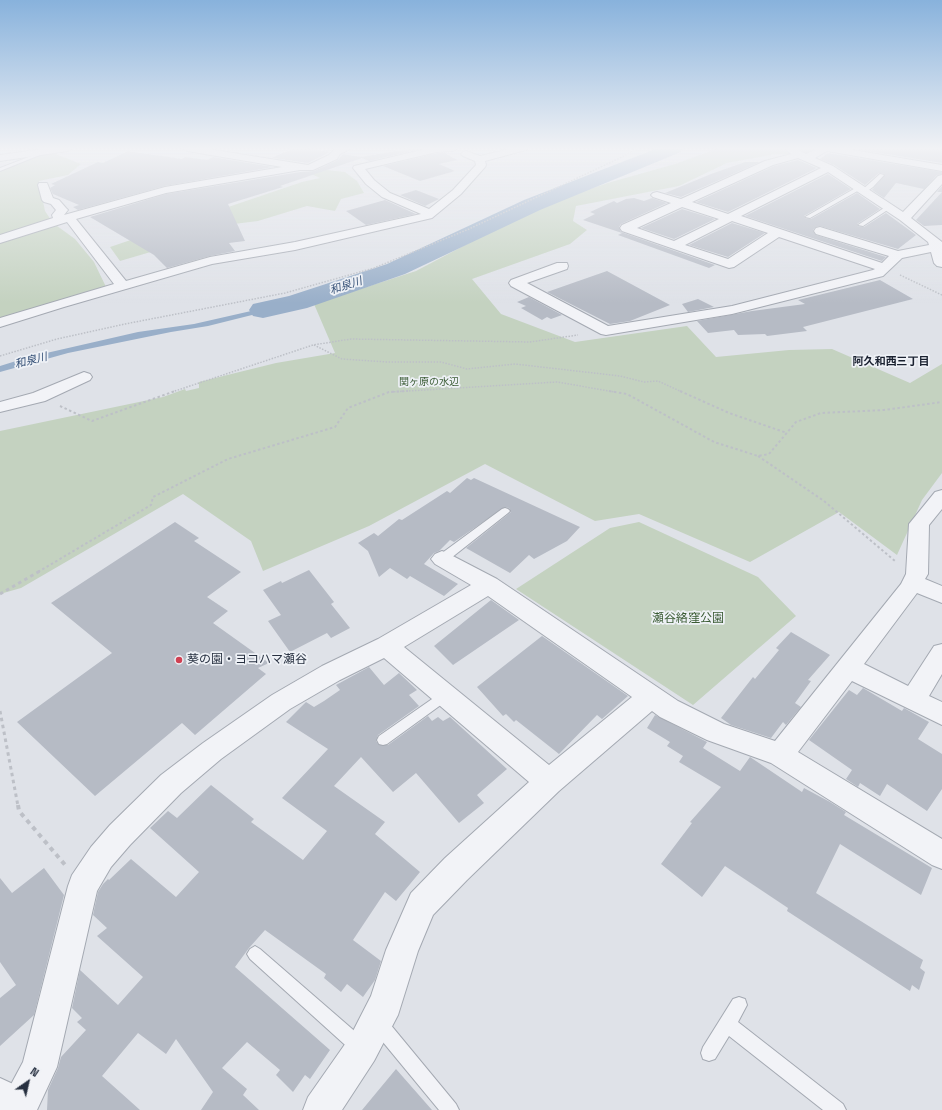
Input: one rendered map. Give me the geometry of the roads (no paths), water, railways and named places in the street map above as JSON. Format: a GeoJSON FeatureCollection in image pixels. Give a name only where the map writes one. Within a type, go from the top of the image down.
{"type":"FeatureCollection","features":[{"type":"Feature","properties":{"kind":"street"},"geometry":{"type":"LineString","coordinates":[[48,200],[55,202],[62,210],[58,215],[65,218],[123,286]]}},
{"type":"Feature","properties":{"kind":"street"},"geometry":{"type":"LineString","coordinates":[[0,239],[124,200]]}},
{"type":"Feature","properties":{"kind":"street"},"geometry":{"type":"LineString","coordinates":[[397,200],[430,214]]}},
{"type":"Feature","properties":{"kind":"street"},"geometry":{"type":"LineString","coordinates":[[0,323],[59,304],[238,255],[295,246],[377,226],[404,222],[430,214],[447,200]]}},
{"type":"Feature","properties":{"kind":"street"},"geometry":{"type":"LineString","coordinates":[[671,200],[778,232]]}},
{"type":"Feature","properties":{"kind":"street"},"geometry":{"type":"LineString","coordinates":[[687,200],[626,228],[729,264],[778,232],[803,228],[898,255],[939,246]]}},
{"type":"Feature","properties":{"kind":"street"},"geometry":{"type":"LineString","coordinates":[[675,245],[766,200]]}},
{"type":"Feature","properties":{"kind":"street"},"geometry":{"type":"LineString","coordinates":[[876,200],[904,218],[934,241],[939,246],[939,260],[942,263]]}},
{"type":"Feature","properties":{"kind":"street"},"geometry":{"type":"LineString","coordinates":[[904,218],[921,200]]}},
{"type":"Feature","properties":{"kind":"street"},"geometry":{"type":"LineString","coordinates":[[803,228],[885,268]]}},
{"type":"Feature","properties":{"kind":"street"},"geometry":{"type":"LineString","coordinates":[[562,266],[516,283],[606,331],[732,310],[878,273],[898,255]]}},
{"type":"Feature","properties":{"kind":"street"},"geometry":{"type":"LineString","coordinates":[[0,407],[39,397],[84,377]]}},
{"type":"Feature","properties":{"kind":"street"},"geometry":{"type":"LineString","coordinates":[[780,755],[914,580],[916,574],[919,524],[942,496]]}},
{"type":"Feature","properties":{"kind":"street"},"geometry":{"type":"LineString","coordinates":[[442,559],[489,585],[669,709],[716,732],[780,755],[942,856]]}},
{"type":"Feature","properties":{"kind":"street"},"geometry":{"type":"LineString","coordinates":[[914,580],[942,595]]}},
{"type":"Feature","properties":{"kind":"street"},"geometry":{"type":"LineString","coordinates":[[4,1103],[21,1103],[39,1067],[83,886],[101,857],[131,823],[171,784],[212,751],[281,702],[386,646],[489,585]]}},
{"type":"Feature","properties":{"kind":"street"},"geometry":{"type":"LineString","coordinates":[[386,646],[549,782]]}},
{"type":"Feature","properties":{"kind":"street"},"geometry":{"type":"LineString","coordinates":[[913,700],[942,653]]}},
{"type":"Feature","properties":{"kind":"street"},"geometry":{"type":"LineString","coordinates":[[847,667],[942,714]]}},
{"type":"Feature","properties":{"kind":"street"},"geometry":{"type":"LineString","coordinates":[[321,1110],[362,1049],[386,1003],[402,950],[422,904],[456,869],[549,782],[650,697]]}},
{"type":"Feature","properties":{"kind":"lane"},"geometry":{"type":"LineString","coordinates":[[803,228],[845,200]]}},
{"type":"Feature","properties":{"kind":"lane"},"geometry":{"type":"LineString","coordinates":[[861,225],[887,208]]}},
{"type":"Feature","properties":{"kind":"lane"},"geometry":{"type":"LineString","coordinates":[[442,559],[505,511]]}},
{"type":"Feature","properties":{"kind":"lane"},"geometry":{"type":"LineString","coordinates":[[383,740],[444,695]]}},
{"type":"Feature","properties":{"kind":"lane"},"geometry":{"type":"LineString","coordinates":[[255,954],[362,1049]]}},
{"type":"Feature","properties":{"kind":"lane"},"geometry":{"type":"LineString","coordinates":[[709,1053],[739,1005]]}},
{"type":"Feature","properties":{"kind":"lane"},"geometry":{"type":"LineString","coordinates":[[377,1021],[450,1110]]}},
{"type":"Feature","properties":{"kind":"lane"},"geometry":{"type":"LineString","coordinates":[[727,1024],[837,1110]]}},
{"type":"Feature","properties":{"kind":"water"},"geometry":{"type":"Polygon","coordinates":[[[317,296],[284,307],[208,326],[68,353],[0,372],[0,366],[29,357],[138,332],[194,324],[317,296]]]}},
{"type":"Feature","properties":{"kind":"waterway","name":"和泉川"},"geometry":{"type":"LineString","coordinates":[[263,310],[297,302],[396,269],[545,200]]}},
{"type":"Feature","properties":{"kind":"place","name":"葵の園・ヨコハマ瀬谷"},"geometry":{"type":"Point","coordinates":[179,660]}},
{"type":"Feature","properties":{"kind":"district","name":"阿久和西三丁目"},"geometry":{"type":"Point","coordinates":[891,362]}},
{"type":"Feature","properties":{"kind":"park label","name":"関ヶ原の水辺"},"geometry":{"type":"Point","coordinates":[429,382]}},
{"type":"Feature","properties":{"kind":"park label","name":"瀬谷絡窪公園"},"geometry":{"type":"Point","coordinates":[688,619]}}]}
